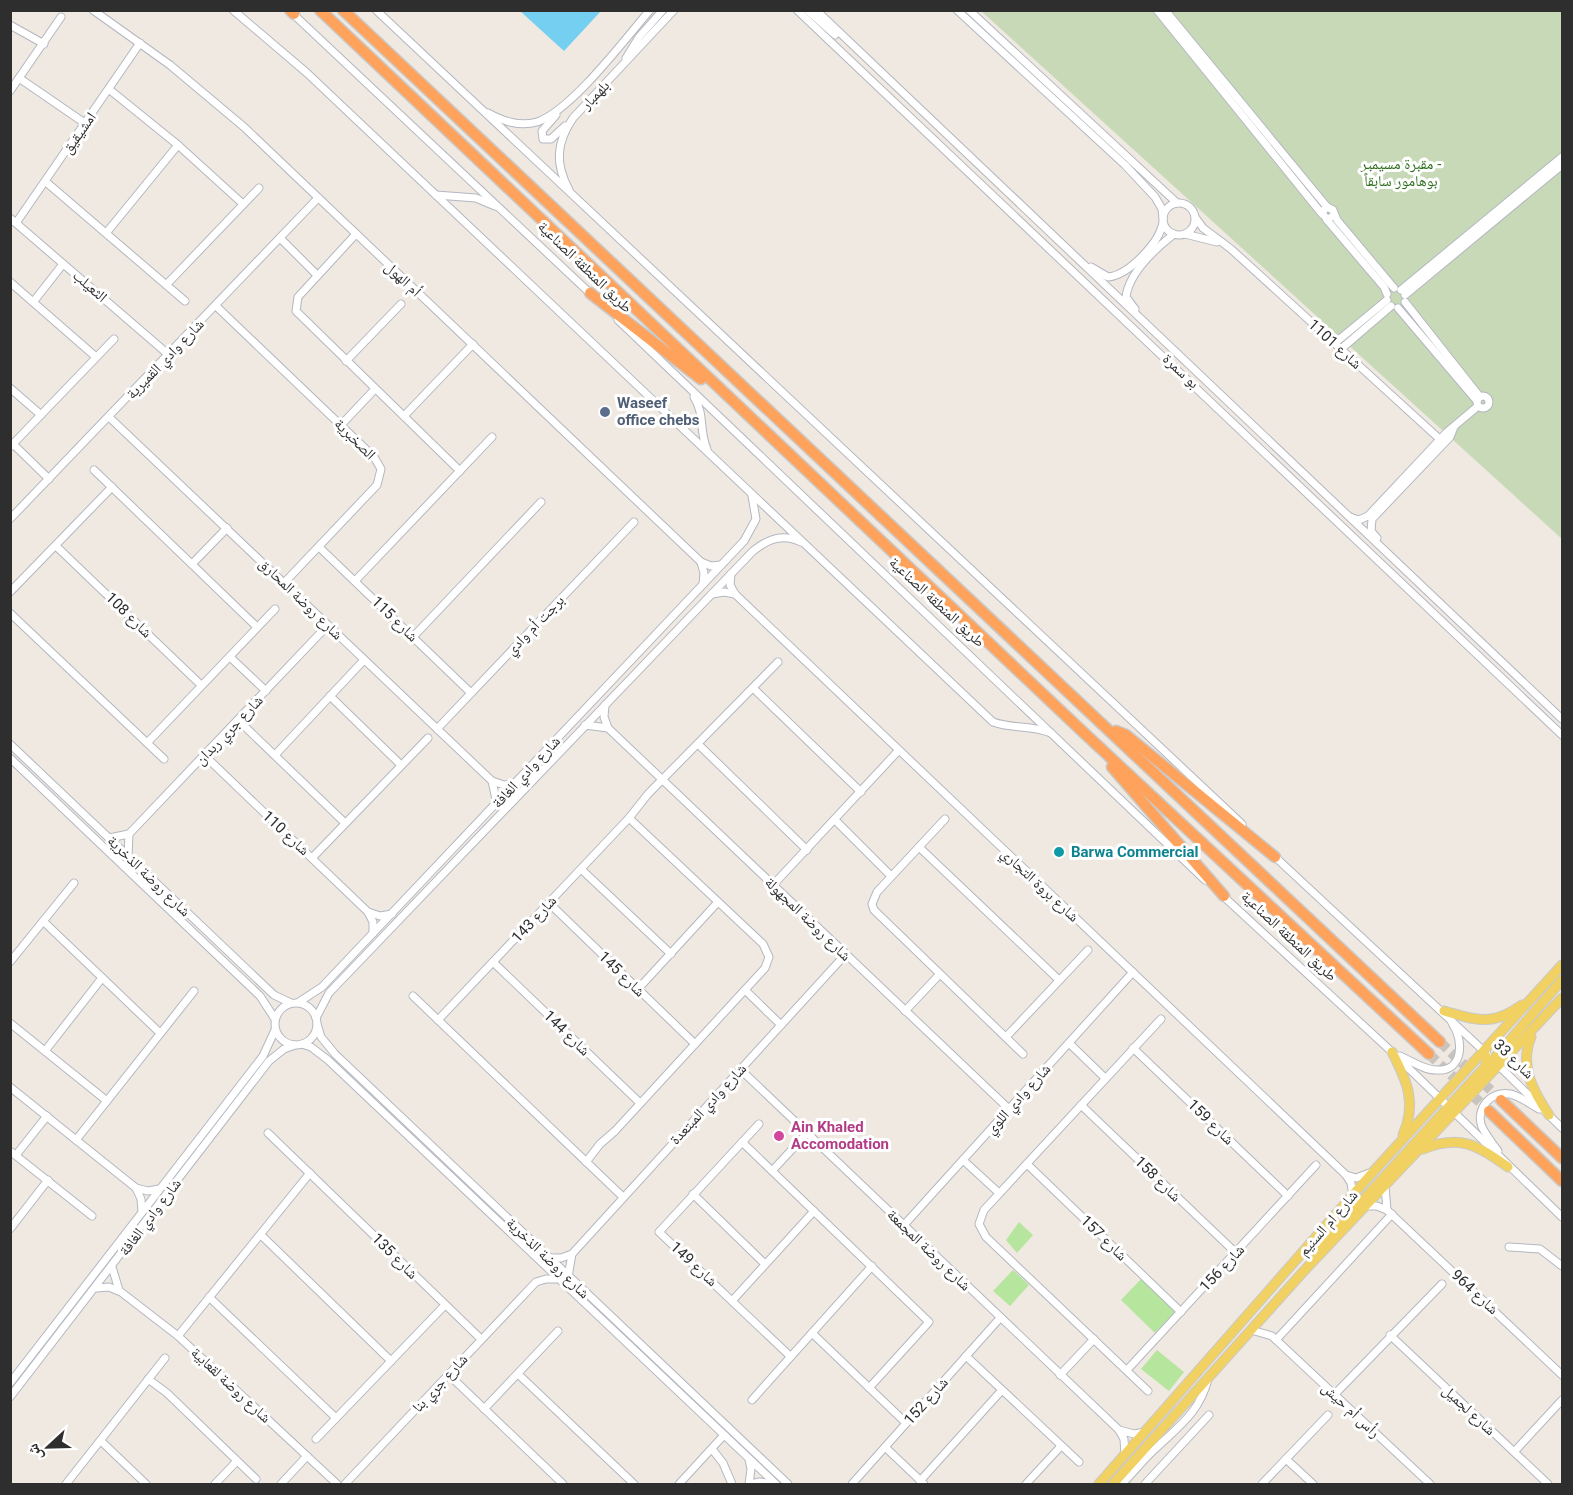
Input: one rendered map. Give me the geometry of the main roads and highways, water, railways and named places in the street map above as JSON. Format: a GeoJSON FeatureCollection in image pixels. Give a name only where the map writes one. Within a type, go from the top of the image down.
{"type":"FeatureCollection","features":[{"type":"Feature","properties":{"kind":"highway","name":"طريق المنطقة الصناعية"},"geometry":{"type":"LineString","coordinates":[[320,10],[1083,732],[1429,1054]]}},
{"type":"Feature","properties":{"kind":"highway","name":"طريق المنطقة الصناعية"},"geometry":{"type":"LineString","coordinates":[[343,10],[1440,1042]]}},
{"type":"Feature","properties":{"kind":"highway"},"geometry":{"type":"LineString","coordinates":[[349,10],[374,38]]}},
{"type":"Feature","properties":{"kind":"highway"},"geometry":{"type":"LineString","coordinates":[[590,293],[731,400]]}},
{"type":"Feature","properties":{"kind":"highway"},"geometry":{"type":"LineString","coordinates":[[1108,728],[1135,742],[1275,857]]}},
{"type":"Feature","properties":{"kind":"highway"},"geometry":{"type":"LineString","coordinates":[[1083,732],[1224,896]]}},
{"type":"Feature","properties":{"kind":"highway"},"geometry":{"type":"LineString","coordinates":[[1501,1100],[1563,1158]]}},
{"type":"Feature","properties":{"kind":"highway"},"geometry":{"type":"LineString","coordinates":[[1489,1111],[1563,1181]]}},
{"type":"Feature","properties":{"kind":"main road","name":"شارع ام السنيم"},"geometry":{"type":"LineString","coordinates":[[1099,1485],[1373,1172],[1563,965]]}},
{"type":"Feature","properties":{"kind":"main road"},"geometry":{"type":"LineString","coordinates":[[1496,1063],[1563,980]]}},
{"type":"Feature","properties":{"kind":"main road"},"geometry":{"type":"LineString","coordinates":[[1444,1011],[1475,1020],[1495,1020],[1511,1013],[1538,993]]}},
{"type":"Feature","properties":{"kind":"main road","name":"شارع ام السنيم"},"geometry":{"type":"LineString","coordinates":[[1113,1485],[1302,1273],[1455,1113],[1496,1063],[1535,1029],[1563,997]]}},
{"type":"Feature","properties":{"kind":"main road"},"geometry":{"type":"LineString","coordinates":[[1535,1029],[1528,1043],[1526,1064],[1533,1090],[1549,1115]]}},
{"type":"Feature","properties":{"kind":"main road"},"geometry":{"type":"LineString","coordinates":[[1392,1052],[1408,1083],[1411,1100],[1410,1119],[1400,1143]]}},
{"type":"Feature","properties":{"kind":"main road"},"geometry":{"type":"LineString","coordinates":[[1302,1273],[1330,1234],[1485,1067],[1487,1060],[1484,1052]]}},
{"type":"Feature","properties":{"kind":"main road"},"geometry":{"type":"LineString","coordinates":[[1419,1150],[1441,1143],[1462,1142],[1479,1148],[1508,1167]]}},
{"type":"Feature","properties":{"kind":"water"},"geometry":{"type":"Polygon","coordinates":[[[520,11],[601,11],[564,51],[520,11]]]}},
{"type":"Feature","properties":{"kind":"tunnel"},"geometry":{"type":"LineString","coordinates":[[1440,1042],[1501,1100]]}},
{"type":"Feature","properties":{"kind":"tunnel"},"geometry":{"type":"LineString","coordinates":[[1429,1054],[1489,1111]]}},
{"type":"Feature","properties":{"kind":"place","name":"Waseef office chebs"},"geometry":{"type":"Point","coordinates":[605,412]}},
{"type":"Feature","properties":{"kind":"place","name":"Barwa Commercial"},"geometry":{"type":"Point","coordinates":[1059,852]}},
{"type":"Feature","properties":{"kind":"place","name":"Ain Khaled Accomodation"},"geometry":{"type":"Point","coordinates":[779,1136]}},
{"type":"Feature","properties":{"kind":"park label","name":"مقبرة مسيمير - بوهامور سابقاً"},"geometry":{"type":"Point","coordinates":[1401,172]}}]}
